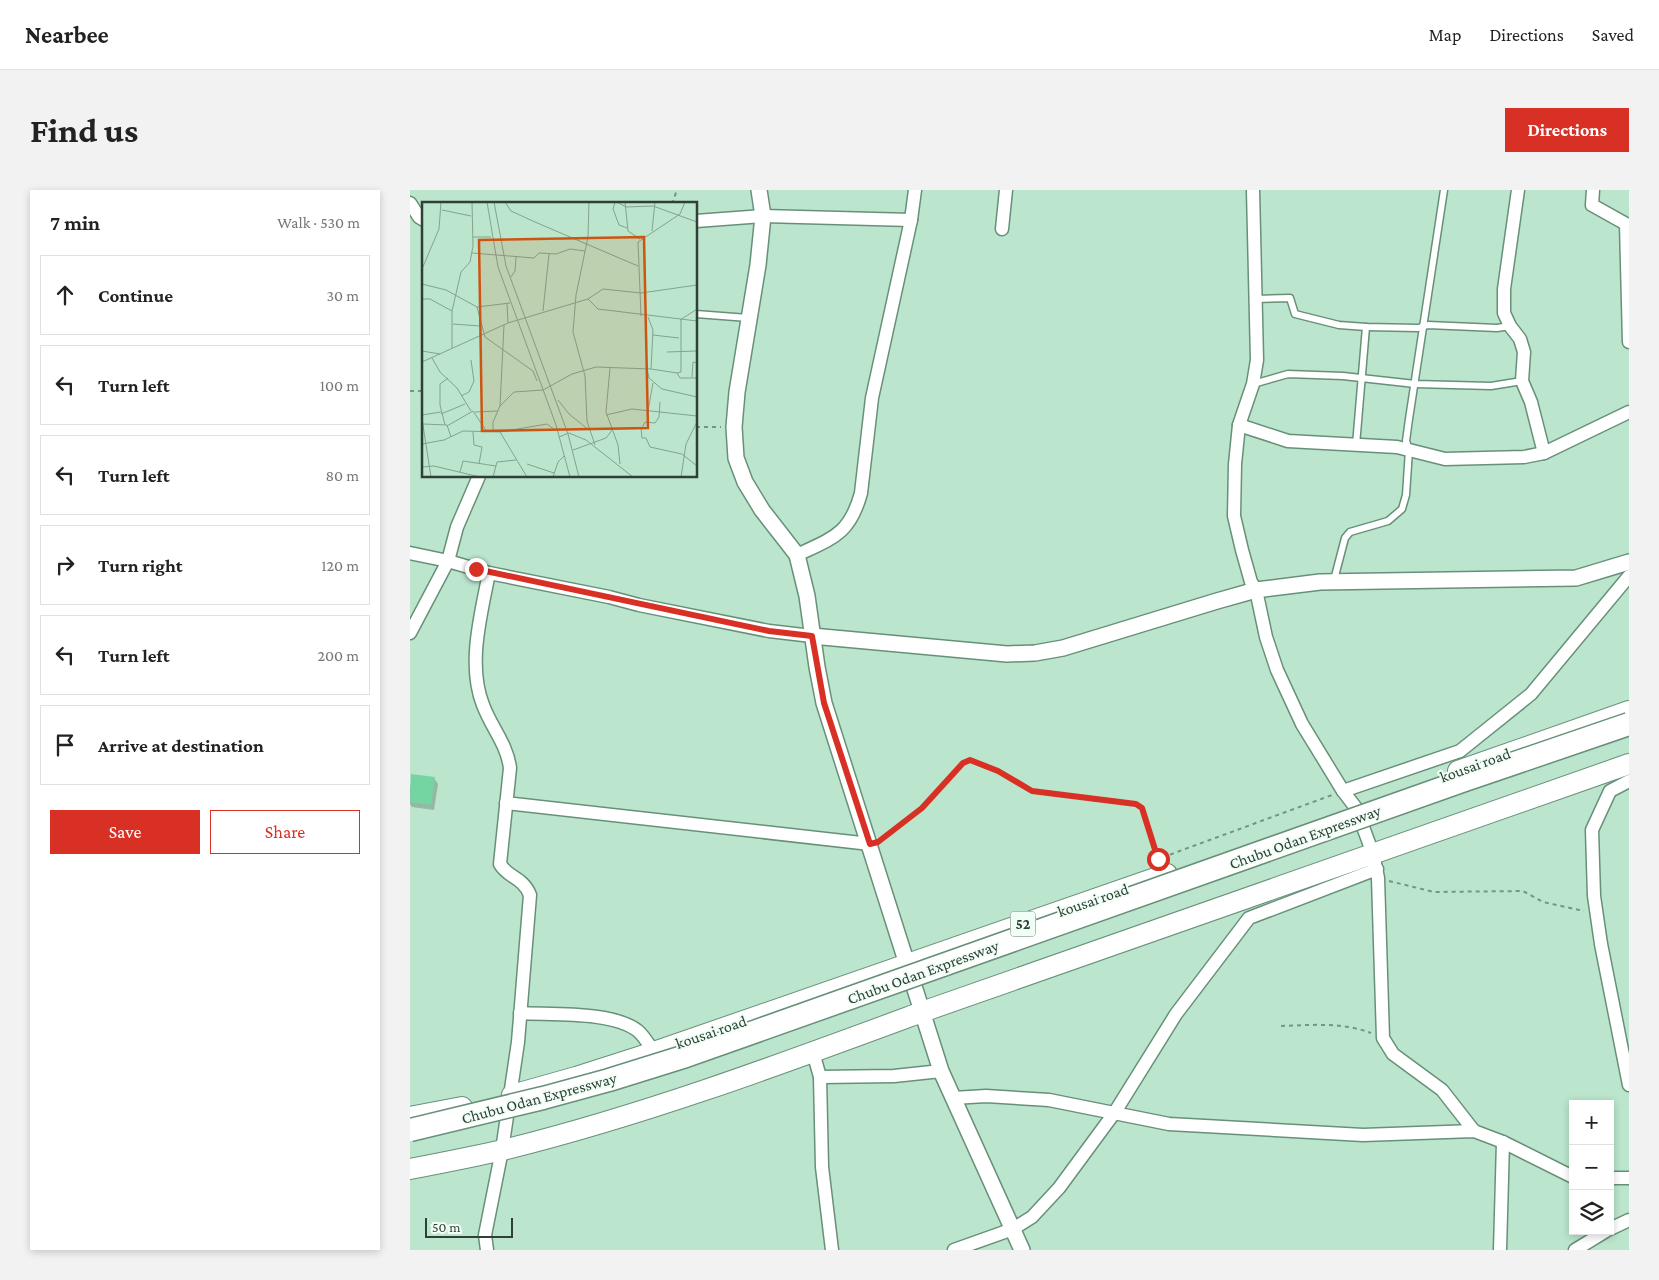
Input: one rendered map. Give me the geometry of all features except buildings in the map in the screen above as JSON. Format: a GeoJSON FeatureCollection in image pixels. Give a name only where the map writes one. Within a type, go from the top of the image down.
{"type":"FeatureCollection","features":[{"type":"Feature","properties":{"kind":"highway","name":"kousai road"},"geometry":{"type":"LineString","coordinates":[[410,1117],[510,1095],[576,1077],[654,1052],[1629,711]]}},
{"type":"Feature","properties":{"kind":"highway","name":"Chubu Odan Expressway"},"geometry":{"type":"LineString","coordinates":[[410,1130],[552,1096],[686,1056],[1629,724]]}},
{"type":"Feature","properties":{"kind":"highway","name":"Chubu Odan Expressway"},"geometry":{"type":"LineString","coordinates":[[410,1138],[490,1122],[555,1105],[688,1064],[1629,733]]}},
{"type":"Feature","properties":{"kind":"highway"},"geometry":{"type":"LineString","coordinates":[[410,1169],[502,1150],[584,1128],[813,1052],[922,1012],[1376,867],[1629,764]]}},
{"type":"Feature","properties":{"kind":"street"},"geometry":{"type":"LineString","coordinates":[[759,190],[763,216],[737,392],[734,426],[736,458],[745,482],[762,510],[797,554],[807,596],[824,703],[941,1071],[1022,1250]]}},
{"type":"Feature","properties":{"kind":"street"},"geometry":{"type":"LineString","coordinates":[[797,554],[829,540],[842,531],[857,508],[861,493],[872,398],[911,220],[915,190]]}},
{"type":"Feature","properties":{"kind":"street"},"geometry":{"type":"LineString","coordinates":[[1002,229],[1006,190]]}},
{"type":"Feature","properties":{"kind":"street"},"geometry":{"type":"LineString","coordinates":[[1253,190],[1257,360],[1253,384],[1239,425],[1233,495],[1234,516],[1242,550],[1256,590],[1266,637],[1276,670],[1302,724],[1343,791],[1356,808],[1376,867],[1383,1038],[1393,1054],[1442,1090],[1474,1131]]}},
{"type":"Feature","properties":{"kind":"street"},"geometry":{"type":"LineString","coordinates":[[1518,190],[1504,289],[1504,313],[1510,326],[1520,338],[1524,352],[1522,381],[1531,402],[1544,453]]}},
{"type":"Feature","properties":{"kind":"street"},"geometry":{"type":"LineString","coordinates":[[1594,190],[1592,205],[1626,224],[1628,232],[1629,342]]}},
{"type":"Feature","properties":{"kind":"street"},"geometry":{"type":"LineString","coordinates":[[410,203],[418,220]]}},
{"type":"Feature","properties":{"kind":"street"},"geometry":{"type":"LineString","coordinates":[[698,221],[763,216],[911,220]]}},
{"type":"Feature","properties":{"kind":"street"},"geometry":{"type":"LineString","coordinates":[[1239,425],[1288,442],[1397,447],[1445,459],[1524,457],[1544,453],[1629,412]]}},
{"type":"Feature","properties":{"kind":"street"},"geometry":{"type":"LineString","coordinates":[[410,633],[448,561],[457,527],[478,478]]}},
{"type":"Feature","properties":{"kind":"street"},"geometry":{"type":"LineString","coordinates":[[410,553],[490,573],[769,631],[1007,654],[1035,653],[1063,648],[1216,600],[1256,590],[1334,582],[1576,578],[1629,562]]}},
{"type":"Feature","properties":{"kind":"street"},"geometry":{"type":"LineString","coordinates":[[487,1250],[485,1235],[502,1150],[518,1042],[530,895],[527,886],[504,871],[500,864],[510,768],[508,756],[482,703],[477,681],[477,630],[490,573]]}},
{"type":"Feature","properties":{"kind":"street"},"geometry":{"type":"LineString","coordinates":[[1343,791],[1460,751],[1531,694],[1629,576]]}},
{"type":"Feature","properties":{"kind":"street"},"geometry":{"type":"LineString","coordinates":[[1629,781],[1610,791],[1592,830],[1596,913],[1629,1085]]}},
{"type":"Feature","properties":{"kind":"street"},"geometry":{"type":"LineString","coordinates":[[506,803],[870,844]]}},
{"type":"Feature","properties":{"kind":"street"},"geometry":{"type":"LineString","coordinates":[[956,1250],[1013,1229],[1032,1217],[1059,1188],[1115,1112],[1176,1014],[1249,918],[1376,867]]}},
{"type":"Feature","properties":{"kind":"street"},"geometry":{"type":"LineString","coordinates":[[520,1013],[608,1018],[626,1023],[639,1032],[654,1052]]}},
{"type":"Feature","properties":{"kind":"street"},"geometry":{"type":"LineString","coordinates":[[813,1052],[820,1077],[822,1167],[832,1250]]}},
{"type":"Feature","properties":{"kind":"street"},"geometry":{"type":"LineString","coordinates":[[820,1077],[894,1076],[941,1071]]}},
{"type":"Feature","properties":{"kind":"street"},"geometry":{"type":"LineString","coordinates":[[953,1098],[986,1096],[1049,1100],[1169,1124],[1363,1135],[1474,1131],[1503,1142],[1569,1175]]}},
{"type":"Feature","properties":{"kind":"street"},"geometry":{"type":"LineString","coordinates":[[1500,1250],[1503,1142]]}},
{"type":"Feature","properties":{"kind":"street"},"geometry":{"type":"LineString","coordinates":[[1614,1178],[1629,1178]]}},
{"type":"Feature","properties":{"kind":"street"},"geometry":{"type":"LineString","coordinates":[[1614,1227],[1629,1220]]}},
{"type":"Feature","properties":{"kind":"street"},"geometry":{"type":"LineString","coordinates":[[1575,1250],[1599,1235]]}},
{"type":"Feature","properties":{"kind":"lane"},"geometry":{"type":"LineString","coordinates":[[1334,582],[1345,538],[1350,532],[1388,521],[1402,509],[1406,495],[1409,450],[1406,441],[1444,190]]}},
{"type":"Feature","properties":{"kind":"lane"},"geometry":{"type":"LineString","coordinates":[[1256,299],[1290,298],[1295,314],[1340,325],[1366,327],[1422,326],[1428,324],[1497,328],[1510,326]]}},
{"type":"Feature","properties":{"kind":"lane"},"geometry":{"type":"LineString","coordinates":[[698,314],[749,318]]}},
{"type":"Feature","properties":{"kind":"lane"},"geometry":{"type":"LineString","coordinates":[[1356,445],[1366,327]]}},
{"type":"Feature","properties":{"kind":"lane"},"geometry":{"type":"LineString","coordinates":[[1253,384],[1288,374],[1362,378],[1415,384],[1491,386],[1522,381]]}},
{"type":"Feature","properties":{"kind":"path"},"geometry":{"type":"LineString","coordinates":[[673,202],[677,190]]}},
{"type":"Feature","properties":{"kind":"path"},"geometry":{"type":"LineString","coordinates":[[698,427],[734,426]]}},
{"type":"Feature","properties":{"kind":"path"},"geometry":{"type":"LineString","coordinates":[[870,844],[878,842],[922,808],[963,763],[970,760],[998,771],[1032,791],[1136,804],[1142,808],[1158,859],[1343,791]]}},
{"type":"Feature","properties":{"kind":"path"},"geometry":{"type":"LineString","coordinates":[[1376,867],[1434,892],[1523,891],[1542,902],[1596,913]]}},
{"type":"Feature","properties":{"kind":"path"},"geometry":{"type":"LineString","coordinates":[[1281,1026],[1338,1025],[1358,1028],[1383,1038]]}},
{"type":"Feature","properties":{"kind":"route"},"geometry":{"type":"LineString","coordinates":[[476,569],[769,631],[812,636],[824,703],[870,844],[878,842],[922,808],[963,763],[970,760],[998,771],[1032,791],[1136,804],[1142,808],[1158,859]]}}]}
